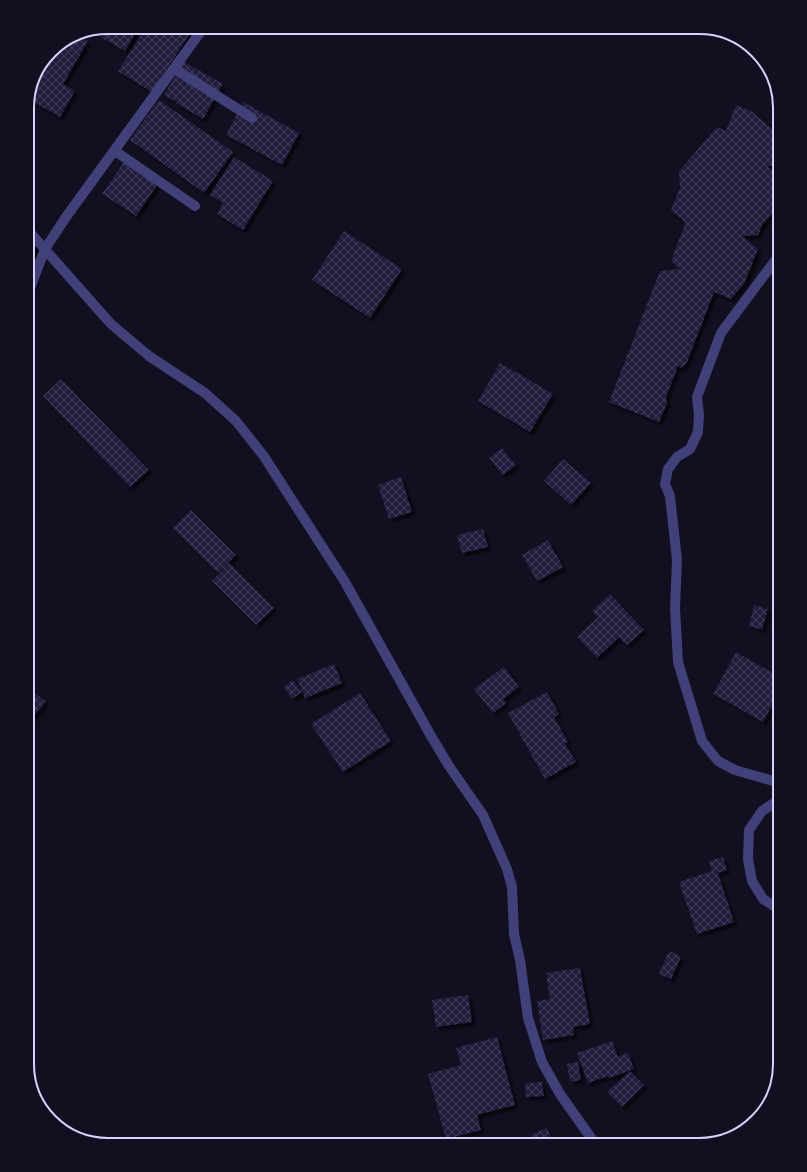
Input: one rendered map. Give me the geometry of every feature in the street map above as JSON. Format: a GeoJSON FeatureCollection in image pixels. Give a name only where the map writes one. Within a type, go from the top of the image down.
{"type":"FeatureCollection","features":[{"type":"Feature","properties":{"kind":"street"},"geometry":{"type":"LineString","coordinates":[[34,278],[45,249],[66,217],[199,34]]}},
{"type":"Feature","properties":{"kind":"street"},"geometry":{"type":"LineString","coordinates":[[175,69],[252,118]]}},
{"type":"Feature","properties":{"kind":"street"},"geometry":{"type":"LineString","coordinates":[[115,151],[195,206]]}},
{"type":"Feature","properties":{"kind":"street"},"geometry":{"type":"LineString","coordinates":[[34,237],[111,324],[149,356],[205,393],[236,421],[263,455],[345,582],[434,742],[483,815],[507,869],[512,887],[514,934],[520,960],[528,1018],[542,1062],[560,1094],[591,1138]]}},
{"type":"Feature","properties":{"kind":"street"},"geometry":{"type":"LineString","coordinates":[[773,263],[721,333],[697,397],[699,415],[698,432],[690,449],[677,457],[668,470],[665,484],[670,496],[678,560],[675,608],[678,662],[702,742],[718,761],[735,770],[773,781]]}},
{"type":"Feature","properties":{"kind":"street"},"geometry":{"type":"LineString","coordinates":[[773,804],[762,811],[749,830],[748,859],[752,881],[763,899],[773,905]]}},
{"type":"Feature","properties":{"kind":"building"},"geometry":{"type":"Polygon","coordinates":[[[104,34],[135,34],[125,51],[102,38],[104,34]]]}},
{"type":"Feature","properties":{"kind":"building"},"geometry":{"type":"Polygon","coordinates":[[[142,34],[189,34],[152,92],[118,71],[142,34]]]}},
{"type":"Feature","properties":{"kind":"building"},"geometry":{"type":"Polygon","coordinates":[[[83,38],[88,41],[63,84],[75,91],[60,117],[34,102],[35,93],[46,67],[52,59],[67,46],[83,38]]]}},
{"type":"Feature","properties":{"kind":"building"},"geometry":{"type":"Polygon","coordinates":[[[184,62],[223,84],[203,119],[164,95],[184,62]]]}},
{"type":"Feature","properties":{"kind":"building"},"geometry":{"type":"Polygon","coordinates":[[[159,100],[233,152],[204,193],[130,140],[159,100]]]}},
{"type":"Feature","properties":{"kind":"building"},"geometry":{"type":"Polygon","coordinates":[[[243,102],[299,133],[282,165],[226,135],[243,102]]]}},
{"type":"Feature","properties":{"kind":"building"},"geometry":{"type":"Polygon","coordinates":[[[736,105],[751,111],[773,130],[773,166],[767,166],[773,171],[773,212],[762,225],[758,235],[742,236],[758,249],[744,284],[731,299],[714,292],[687,362],[682,368],[678,366],[666,397],[667,403],[659,422],[609,402],[660,271],[680,269],[671,261],[685,224],[684,221],[671,210],[680,188],[679,171],[717,127],[726,131],[736,105]]]}},
{"type":"Feature","properties":{"kind":"building"},"geometry":{"type":"Polygon","coordinates":[[[234,157],[273,181],[243,230],[217,214],[223,203],[210,195],[234,157]]]}},
{"type":"Feature","properties":{"kind":"building"},"geometry":{"type":"Polygon","coordinates":[[[124,162],[158,184],[136,216],[102,194],[124,162]]]}},
{"type":"Feature","properties":{"kind":"building"},"geometry":{"type":"Polygon","coordinates":[[[344,231],[402,269],[370,318],[312,280],[344,231]]]}},
{"type":"Feature","properties":{"kind":"building"},"geometry":{"type":"Polygon","coordinates":[[[34,234],[39,236],[34,250],[34,234]]]}},
{"type":"Feature","properties":{"kind":"building"},"geometry":{"type":"Polygon","coordinates":[[[500,363],[553,394],[530,432],[478,401],[500,363]]]}},
{"type":"Feature","properties":{"kind":"building"},"geometry":{"type":"Polygon","coordinates":[[[61,379],[149,470],[130,487],[43,396],[61,379]]]}},
{"type":"Feature","properties":{"kind":"building"},"geometry":{"type":"Polygon","coordinates":[[[502,448],[516,465],[503,475],[489,458],[502,448]]]}},
{"type":"Feature","properties":{"kind":"building"},"geometry":{"type":"Polygon","coordinates":[[[563,459],[591,483],[571,505],[544,481],[563,459]]]}},
{"type":"Feature","properties":{"kind":"building"},"geometry":{"type":"Polygon","coordinates":[[[401,477],[412,512],[389,519],[378,485],[401,477]]]}},
{"type":"Feature","properties":{"kind":"building"},"geometry":{"type":"Polygon","coordinates":[[[191,510],[236,555],[218,573],[173,528],[191,510]]]}},
{"type":"Feature","properties":{"kind":"building"},"geometry":{"type":"Polygon","coordinates":[[[483,529],[488,547],[462,553],[457,535],[483,529]]]}},
{"type":"Feature","properties":{"kind":"building"},"geometry":{"type":"Polygon","coordinates":[[[548,540],[563,567],[537,581],[522,555],[548,540]]]}},
{"type":"Feature","properties":{"kind":"building"},"geometry":{"type":"Polygon","coordinates":[[[229,563],[274,608],[256,625],[212,581],[229,563]]]}},
{"type":"Feature","properties":{"kind":"building"},"geometry":{"type":"Polygon","coordinates":[[[610,594],[644,630],[627,645],[619,637],[597,658],[577,637],[598,617],[592,611],[610,594]]]}},
{"type":"Feature","properties":{"kind":"building"},"geometry":{"type":"Polygon","coordinates":[[[754,605],[768,609],[762,630],[749,626],[754,605]]]}},
{"type":"Feature","properties":{"kind":"building"},"geometry":{"type":"Polygon","coordinates":[[[736,652],[773,673],[773,704],[763,722],[713,694],[736,652]]]}},
{"type":"Feature","properties":{"kind":"building"},"geometry":{"type":"Polygon","coordinates":[[[334,664],[342,683],[305,698],[297,679],[334,664]]]}},
{"type":"Feature","properties":{"kind":"building"},"geometry":{"type":"Polygon","coordinates":[[[504,667],[519,687],[503,699],[506,703],[493,713],[474,689],[504,667]]]}},
{"type":"Feature","properties":{"kind":"building"},"geometry":{"type":"Polygon","coordinates":[[[293,680],[302,692],[292,699],[284,687],[293,680]]]}},
{"type":"Feature","properties":{"kind":"building"},"geometry":{"type":"Polygon","coordinates":[[[34,692],[46,702],[34,715],[34,692]]]}},
{"type":"Feature","properties":{"kind":"building"},"geometry":{"type":"Polygon","coordinates":[[[547,692],[559,714],[554,717],[568,742],[565,744],[576,762],[545,779],[508,713],[547,692]]]}},
{"type":"Feature","properties":{"kind":"building"},"geometry":{"type":"Polygon","coordinates":[[[360,693],[391,741],[343,772],[311,724],[360,693]]]}},
{"type":"Feature","properties":{"kind":"building"},"geometry":{"type":"Polygon","coordinates":[[[723,857],[727,870],[718,873],[734,922],[697,934],[679,882],[712,871],[709,861],[723,857]]]}},
{"type":"Feature","properties":{"kind":"building"},"geometry":{"type":"Polygon","coordinates":[[[669,951],[681,957],[671,979],[659,974],[669,951]]]}},
{"type":"Feature","properties":{"kind":"building"},"geometry":{"type":"Polygon","coordinates":[[[580,968],[590,1024],[573,1027],[574,1035],[543,1040],[537,1001],[550,999],[546,973],[580,968]]]}},
{"type":"Feature","properties":{"kind":"building"},"geometry":{"type":"Polygon","coordinates":[[[468,995],[472,1022],[436,1027],[432,1000],[468,995]]]}},
{"type":"Feature","properties":{"kind":"building"},"geometry":{"type":"Polygon","coordinates":[[[497,1037],[515,1105],[477,1115],[481,1130],[446,1138],[428,1074],[461,1065],[456,1048],[497,1037]]]}},
{"type":"Feature","properties":{"kind":"building"},"geometry":{"type":"Polygon","coordinates":[[[612,1041],[618,1057],[628,1053],[634,1069],[609,1078],[608,1076],[588,1083],[577,1053],[612,1041]]]}},
{"type":"Feature","properties":{"kind":"building"},"geometry":{"type":"Polygon","coordinates":[[[578,1062],[581,1080],[570,1082],[567,1064],[578,1062]]]}},
{"type":"Feature","properties":{"kind":"building"},"geometry":{"type":"Polygon","coordinates":[[[630,1071],[644,1085],[622,1107],[607,1092],[630,1071]]]}},
{"type":"Feature","properties":{"kind":"building"},"geometry":{"type":"Polygon","coordinates":[[[542,1082],[544,1096],[526,1097],[525,1083],[542,1082]]]}},
{"type":"Feature","properties":{"kind":"building"},"geometry":{"type":"Polygon","coordinates":[[[547,1128],[552,1138],[532,1138],[531,1135],[547,1128]]]}}]}
